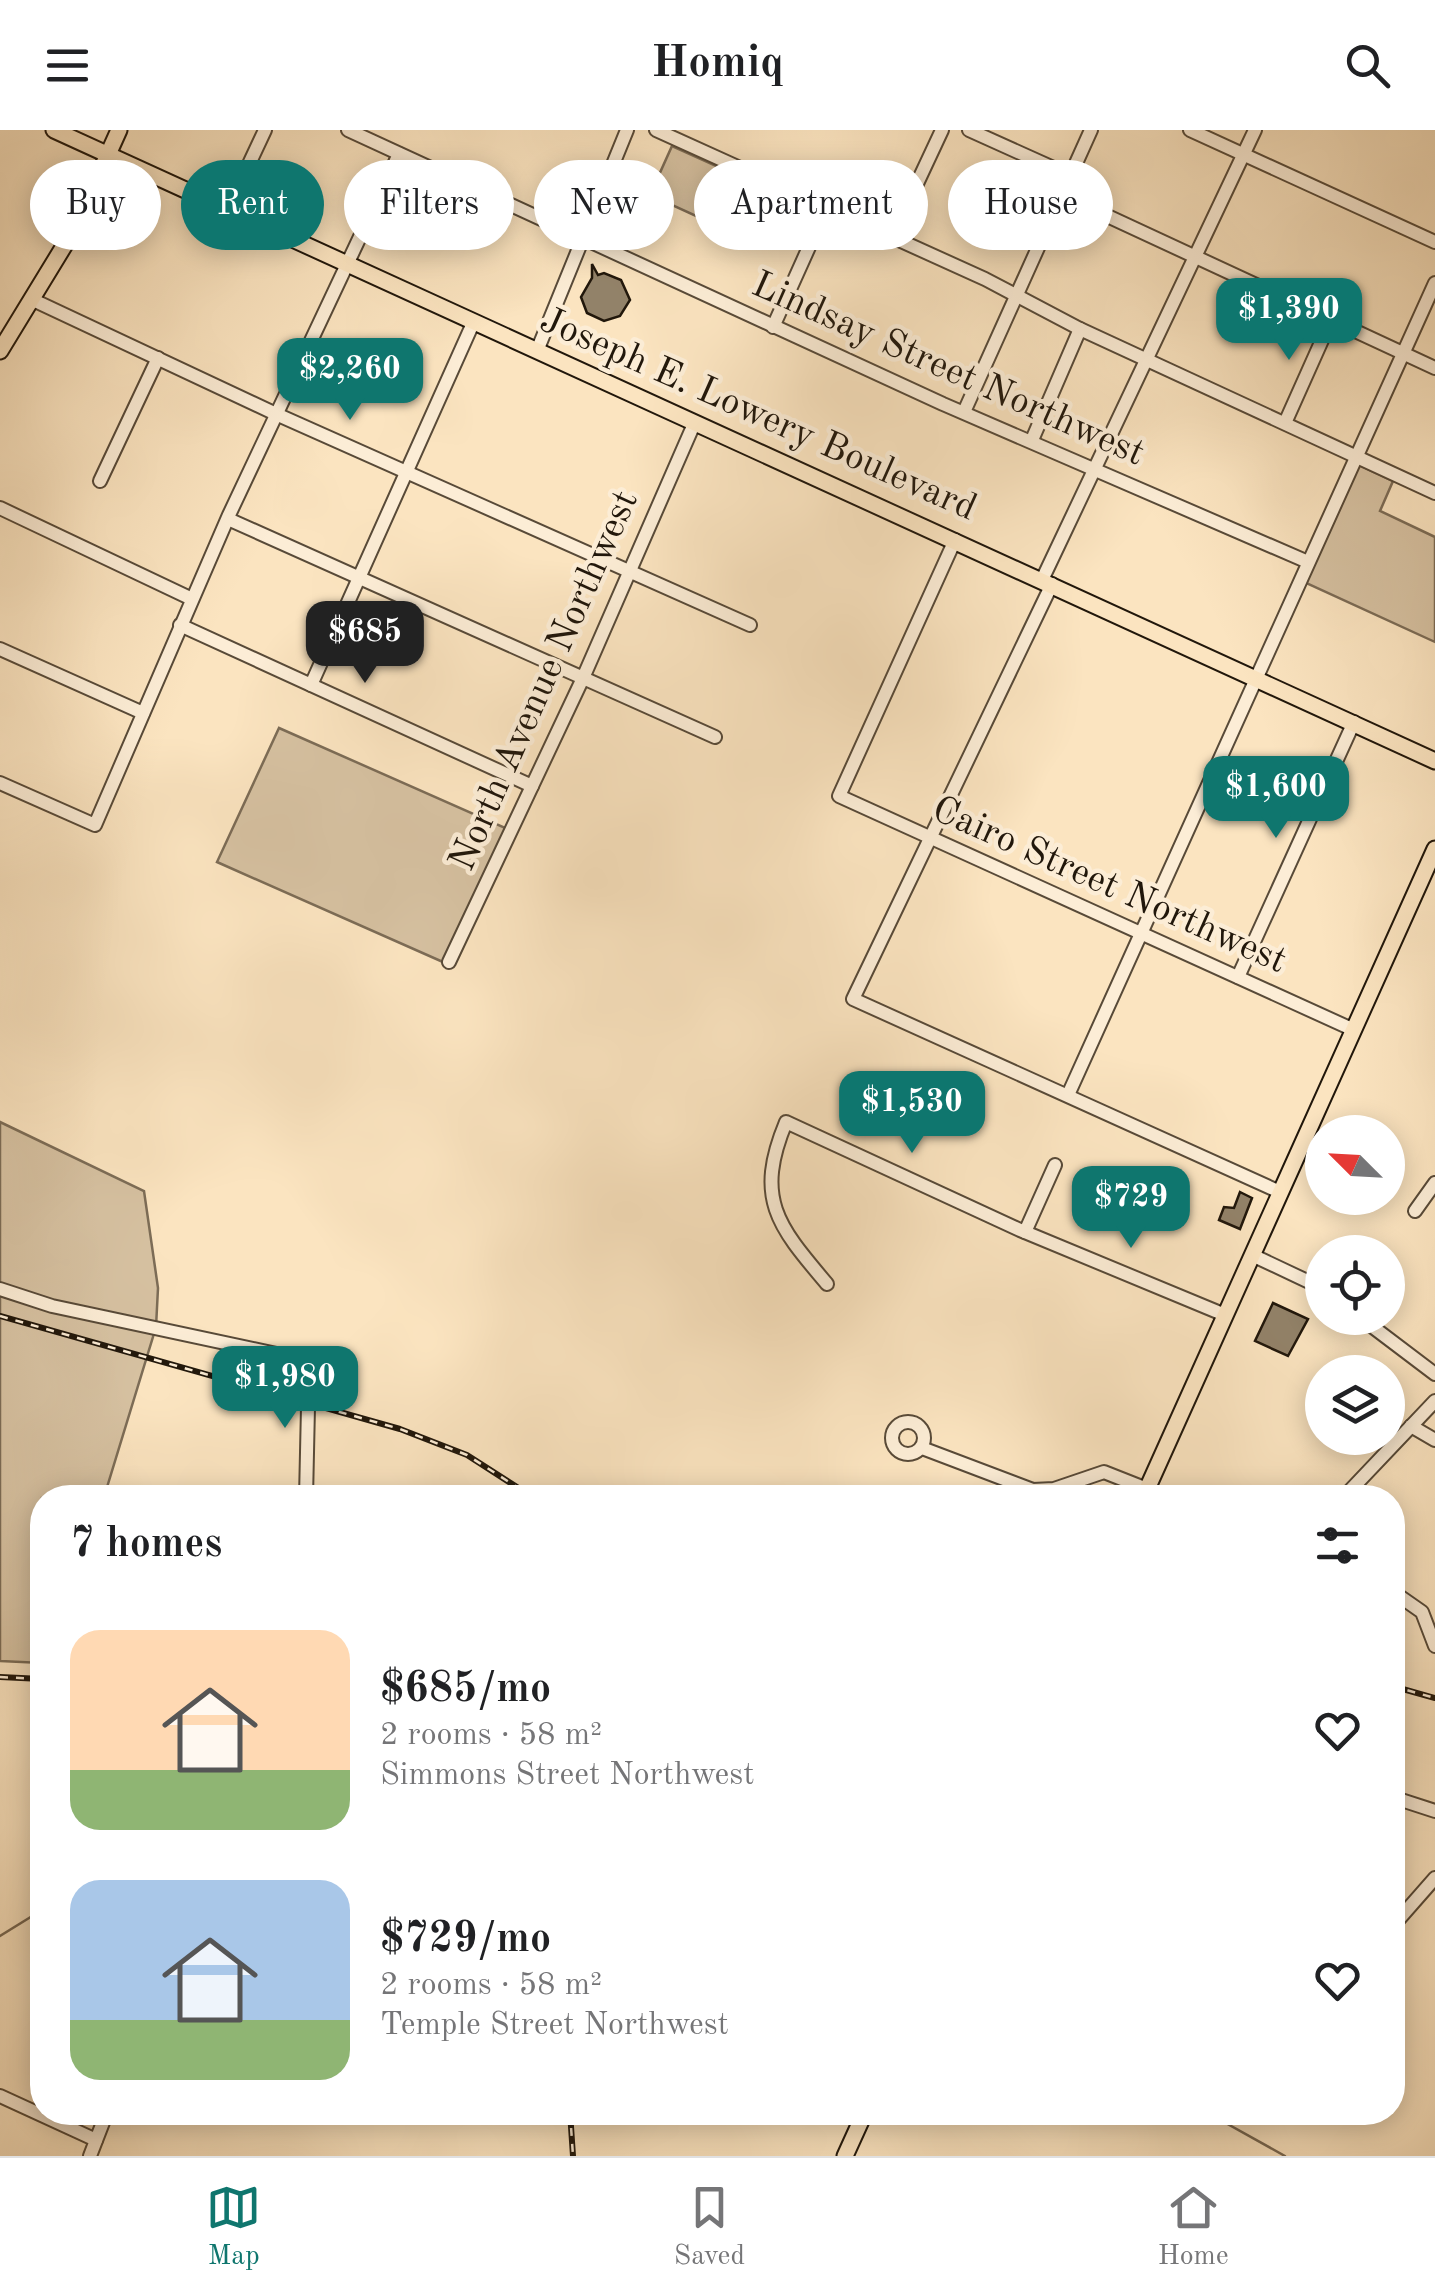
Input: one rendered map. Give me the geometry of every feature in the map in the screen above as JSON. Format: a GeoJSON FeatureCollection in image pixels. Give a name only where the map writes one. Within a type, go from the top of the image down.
{"type":"FeatureCollection","features":[{"type":"Feature","properties":{"kind":"main road","name":"Joseph E. Lowery Boulevard"},"geometry":{"type":"LineString","coordinates":[[54,130],[181,188]]}},
{"type":"Feature","properties":{"kind":"main road"},"geometry":{"type":"LineString","coordinates":[[0,351],[75,228],[119,130]]}},
{"type":"Feature","properties":{"kind":"main road","name":"Joseph E. Lowery Boulevard"},"geometry":{"type":"LineString","coordinates":[[317,250],[1435,761]]}},
{"type":"Feature","properties":{"kind":"main road"},"geometry":{"type":"LineString","coordinates":[[1149,1485],[1435,850]]}},
{"type":"Feature","properties":{"kind":"main road"},"geometry":{"type":"LineString","coordinates":[[846,2156],[860,2125]]}},
{"type":"Feature","properties":{"kind":"street"},"geometry":{"type":"LineString","coordinates":[[251,160],[265,130]]}},
{"type":"Feature","properties":{"kind":"street","name":"Lindsay Street Northwest"},"geometry":{"type":"LineString","coordinates":[[348,130],[534,217]]}},
{"type":"Feature","properties":{"kind":"street"},"geometry":{"type":"LineString","coordinates":[[615,160],[627,130]]}},
{"type":"Feature","properties":{"kind":"street"},"geometry":{"type":"LineString","coordinates":[[656,130],[721,160]]}},
{"type":"Feature","properties":{"kind":"street"},"geometry":{"type":"LineString","coordinates":[[928,160],[942,130]]}},
{"type":"Feature","properties":{"kind":"street"},"geometry":{"type":"LineString","coordinates":[[969,130],[1034,160]]}},
{"type":"Feature","properties":{"kind":"street"},"geometry":{"type":"LineString","coordinates":[[1077,160],[1091,130]]}},
{"type":"Feature","properties":{"kind":"street"},"geometry":{"type":"LineString","coordinates":[[1190,130],[1435,242]]}},
{"type":"Feature","properties":{"kind":"street"},"geometry":{"type":"LineString","coordinates":[[1255,130],[854,999],[1280,1192]]}},
{"type":"Feature","properties":{"kind":"street"},"geometry":{"type":"LineString","coordinates":[[0,783],[95,825],[180,625],[344,262],[399,154]]}},
{"type":"Feature","properties":{"kind":"street"},"geometry":{"type":"LineString","coordinates":[[1113,219],[1435,368]]}},
{"type":"Feature","properties":{"kind":"street"},"geometry":{"type":"LineString","coordinates":[[537,351],[580,250]]}},
{"type":"Feature","properties":{"kind":"street","name":"Lindsay Street Northwest"},"geometry":{"type":"LineString","coordinates":[[606,250],[1308,562]]}},
{"type":"Feature","properties":{"kind":"street"},"geometry":{"type":"LineString","coordinates":[[774,327],[808,250]]}},
{"type":"Feature","properties":{"kind":"street"},"geometry":{"type":"LineString","coordinates":[[918,250],[1435,493]]}},
{"type":"Feature","properties":{"kind":"street"},"geometry":{"type":"LineString","coordinates":[[964,412],[1035,250]]}},
{"type":"Feature","properties":{"kind":"street"},"geometry":{"type":"LineString","coordinates":[[1068,1095],[1435,283]]}},
{"type":"Feature","properties":{"kind":"street"},"geometry":{"type":"LineString","coordinates":[[31,299],[276,414],[750,626]]}},
{"type":"Feature","properties":{"kind":"street"},"geometry":{"type":"LineString","coordinates":[[1286,423],[1331,320]]}},
{"type":"Feature","properties":{"kind":"street"},"geometry":{"type":"LineString","coordinates":[[311,685],[474,321]]}},
{"type":"Feature","properties":{"kind":"street"},"geometry":{"type":"LineString","coordinates":[[1032,440],[1080,329]]}},
{"type":"Feature","properties":{"kind":"street"},"geometry":{"type":"LineString","coordinates":[[100,482],[158,358]]}},
{"type":"Feature","properties":{"kind":"street","name":"North Avenue Northwest"},"geometry":{"type":"LineString","coordinates":[[449,962],[582,678],[694,424]]}},
{"type":"Feature","properties":{"kind":"street"},"geometry":{"type":"LineString","coordinates":[[0,508],[192,599]]}},
{"type":"Feature","properties":{"kind":"street"},"geometry":{"type":"LineString","coordinates":[[228,519],[715,737]]}},
{"type":"Feature","properties":{"kind":"street","name":"Cairo Street Northwest"},"geometry":{"type":"LineString","coordinates":[[955,540],[838,796],[1354,1030]]}},
{"type":"Feature","properties":{"kind":"street"},"geometry":{"type":"LineString","coordinates":[[180,625],[532,786]]}},
{"type":"Feature","properties":{"kind":"street"},"geometry":{"type":"LineString","coordinates":[[0,649],[142,713]]}},
{"type":"Feature","properties":{"kind":"street"},"geometry":{"type":"LineString","coordinates":[[1238,977],[1354,722]]}},
{"type":"Feature","properties":{"kind":"street"},"geometry":{"type":"LineString","coordinates":[[828,1284],[786,1236],[772,1203],[771,1164],[786,1122],[1025,1232],[1225,1314]]}},
{"type":"Feature","properties":{"kind":"street"},"geometry":{"type":"LineString","coordinates":[[1025,1232],[1054,1164]]}},
{"type":"Feature","properties":{"kind":"street"},"geometry":{"type":"LineString","coordinates":[[1415,1211],[1435,1182]]}},
{"type":"Feature","properties":{"kind":"street"},"geometry":{"type":"LineString","coordinates":[[1252,1255],[1305,1280]]}},
{"type":"Feature","properties":{"kind":"street"},"geometry":{"type":"LineString","coordinates":[[0,1289],[52,1306],[309,1361],[306,1485]]}},
{"type":"Feature","properties":{"kind":"street"},"geometry":{"type":"LineString","coordinates":[[1383,1335],[1435,1374]]}},
{"type":"Feature","properties":{"kind":"street"},"geometry":{"type":"LineString","coordinates":[[1355,1485],[1435,1401]]}},
{"type":"Feature","properties":{"kind":"street"},"geometry":{"type":"LineString","coordinates":[[1411,1426],[1435,1440]]}},
{"type":"Feature","properties":{"kind":"street"},"geometry":{"type":"LineString","coordinates":[[922,1448],[1020,1485]]}},
{"type":"Feature","properties":{"kind":"street"},"geometry":{"type":"LineString","coordinates":[[1066,1485],[1104,1472],[1129,1485]]}},
{"type":"Feature","properties":{"kind":"street"},"geometry":{"type":"LineString","coordinates":[[1405,1600],[1422,1612],[1435,1646]]}},
{"type":"Feature","properties":{"kind":"street"},"geometry":{"type":"LineString","coordinates":[[1405,1802],[1429,1811],[1435,1826]]}},
{"type":"Feature","properties":{"kind":"street"},"geometry":{"type":"LineString","coordinates":[[1405,1912],[1435,1878]]}},
{"type":"Feature","properties":{"kind":"street"},"geometry":{"type":"LineString","coordinates":[[0,2096],[30,2110]]}},
{"type":"Feature","properties":{"kind":"street"},"geometry":{"type":"LineString","coordinates":[[63,2125],[96,2140]]}},
{"type":"Feature","properties":{"kind":"street"},"geometry":{"type":"LineString","coordinates":[[90,2156],[102,2125]]}},
{"type":"Feature","properties":{"kind":"shaded area"},"geometry":{"type":"Polygon","coordinates":[[[672,146],[703,160],[694,160],[694,215],[674,206],[674,160],[666,160],[672,146]]]}},
{"type":"Feature","properties":{"kind":"shaded area"},"geometry":{"type":"Polygon","coordinates":[[[1359,465],[1393,481],[1380,511],[1435,537],[1435,642],[1306,583],[1359,465]]]}},
{"type":"Feature","properties":{"kind":"shaded area"},"geometry":{"type":"Polygon","coordinates":[[[279,728],[512,831],[452,966],[217,862],[279,728]]]}},
{"type":"Feature","properties":{"kind":"shaded area"},"geometry":{"type":"Polygon","coordinates":[[[0,1122],[144,1191],[158,1288],[156,1327],[108,1485],[30,1485],[30,1662],[0,1661],[0,1122]]]}},
{"type":"Feature","properties":{"kind":"building"},"geometry":{"type":"Polygon","coordinates":[[[592,264],[598,275],[604,273],[621,280],[630,300],[620,316],[604,321],[587,313],[581,297],[592,278],[592,264]]]}},
{"type":"Feature","properties":{"kind":"building"},"geometry":{"type":"Polygon","coordinates":[[[1240,1192],[1252,1198],[1240,1229],[1219,1220],[1224,1207],[1234,1208],[1240,1192]]]}},
{"type":"Feature","properties":{"kind":"building"},"geometry":{"type":"Polygon","coordinates":[[[1273,1303],[1305,1318],[1288,1356],[1255,1341],[1273,1303]]]}},
{"type":"Feature","properties":{"kind":"waterway"},"geometry":{"type":"LineString","coordinates":[[0,1936],[30,1917]]}},
{"type":"Feature","properties":{"kind":"waterway"},"geometry":{"type":"LineString","coordinates":[[1229,2125],[1285,2156]]}},
{"type":"Feature","properties":{"kind":"railway"},"geometry":{"type":"LineString","coordinates":[[0,1316],[400,1429],[467,1455],[514,1485]]}},
{"type":"Feature","properties":{"kind":"railway"},"geometry":{"type":"LineString","coordinates":[[0,1677],[30,1678]]}},
{"type":"Feature","properties":{"kind":"railway"},"geometry":{"type":"LineString","coordinates":[[1405,1690],[1435,1698]]}},
{"type":"Feature","properties":{"kind":"railway"},"geometry":{"type":"LineString","coordinates":[[571,2125],[573,2156]]}}]}
